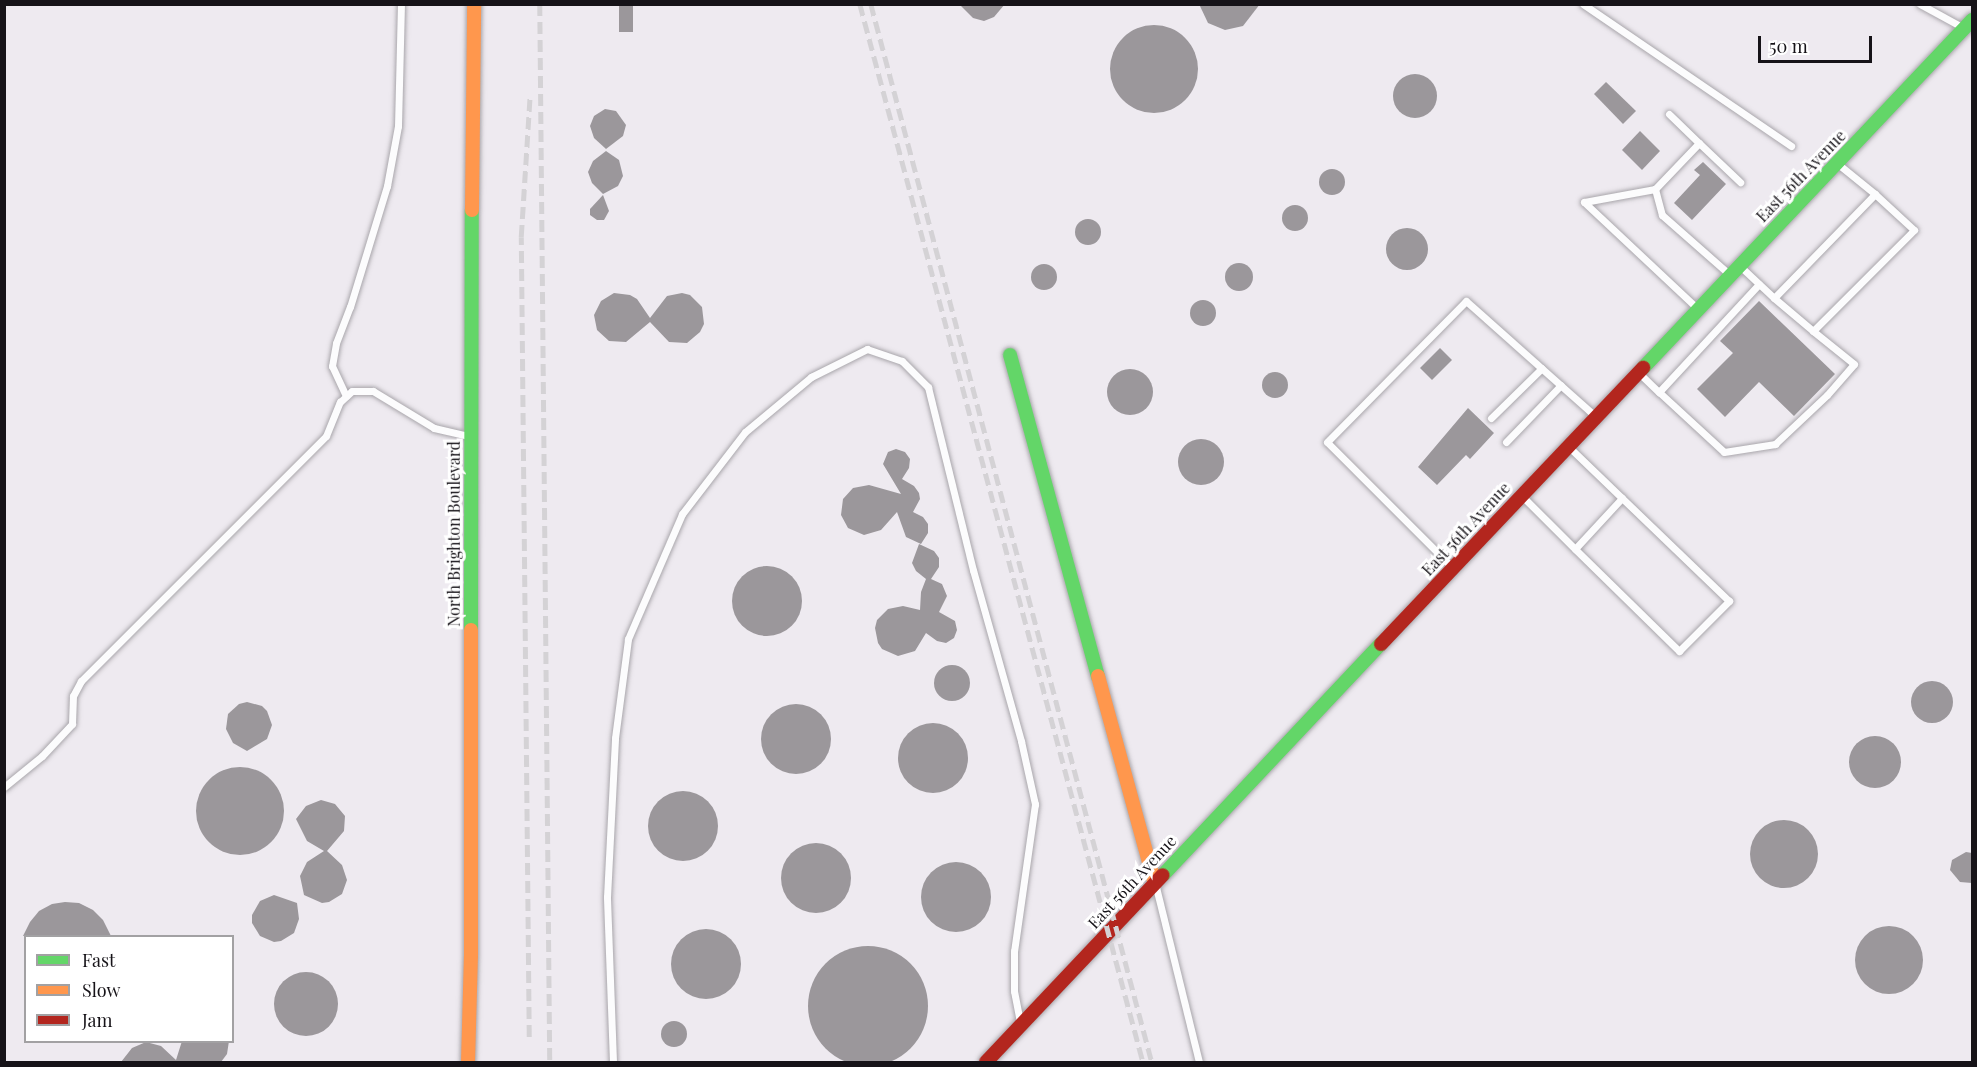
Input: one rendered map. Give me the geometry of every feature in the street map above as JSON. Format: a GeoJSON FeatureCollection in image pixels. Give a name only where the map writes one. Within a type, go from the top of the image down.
{"type":"FeatureCollection","features":[{"type":"Feature","properties":{"kind":"main road","name":"North Brighton Boulevard"},"geometry":{"type":"LineString","coordinates":[[468,1062],[471,955],[474,4]]}},
{"type":"Feature","properties":{"kind":"main road","name":"East 56th Avenue"},"geometry":{"type":"LineString","coordinates":[[986,1062],[1154,881],[1968,24]]}},
{"type":"Feature","properties":{"kind":"main road"},"geometry":{"type":"LineString","coordinates":[[1010,355],[1154,881]]}},
{"type":"Feature","properties":{"kind":"lane"},"geometry":{"type":"LineString","coordinates":[[346,396],[332,366],[336,343],[350,307],[387,186],[398,126],[401,4]]}},
{"type":"Feature","properties":{"kind":"lane"},"geometry":{"type":"LineString","coordinates":[[1583,4],[1791,146]]}},
{"type":"Feature","properties":{"kind":"lane"},"geometry":{"type":"LineString","coordinates":[[1920,4],[1968,24]]}},
{"type":"Feature","properties":{"kind":"lane"},"geometry":{"type":"LineString","coordinates":[[1669,114],[1740,182]]}},
{"type":"Feature","properties":{"kind":"lane"},"geometry":{"type":"LineString","coordinates":[[1698,309],[1584,202],[1655,189],[1699,143]]}},
{"type":"Feature","properties":{"kind":"lane"},"geometry":{"type":"LineString","coordinates":[[1813,331],[1914,230],[1837,163]]}},
{"type":"Feature","properties":{"kind":"lane"},"geometry":{"type":"LineString","coordinates":[[1638,372],[1724,452],[1775,444],[1827,395],[1854,364],[1759,284],[1735,270],[1662,214],[1655,189]]}},
{"type":"Feature","properties":{"kind":"lane"},"geometry":{"type":"LineString","coordinates":[[1774,298],[1875,194]]}},
{"type":"Feature","properties":{"kind":"lane"},"geometry":{"type":"LineString","coordinates":[[1659,392],[1759,284]]}},
{"type":"Feature","properties":{"kind":"lane"},"geometry":{"type":"LineString","coordinates":[[1453,568],[1326,442],[1466,301],[1596,416]]}},
{"type":"Feature","properties":{"kind":"lane"},"geometry":{"type":"LineString","coordinates":[[613,1062],[608,897],[615,738],[628,639],[682,514],[745,432],[811,377],[867,349],[902,361],[928,387],[973,570],[1024,751],[1035,804],[1014,951],[1014,991],[1020,1025]]}},
{"type":"Feature","properties":{"kind":"lane"},"geometry":{"type":"LineString","coordinates":[[1491,418],[1542,368]]}},
{"type":"Feature","properties":{"kind":"lane"},"geometry":{"type":"LineString","coordinates":[[1506,442],[1561,385]]}},
{"type":"Feature","properties":{"kind":"lane"},"geometry":{"type":"LineString","coordinates":[[4,787],[42,756],[72,724],[73,696],[81,681],[326,436],[333,415],[352,391],[373,391],[434,428],[471,436]]}},
{"type":"Feature","properties":{"kind":"lane"},"geometry":{"type":"LineString","coordinates":[[1521,495],[1679,651],[1729,601],[1568,446]]}},
{"type":"Feature","properties":{"kind":"lane"},"geometry":{"type":"LineString","coordinates":[[1575,549],[1622,498]]}},
{"type":"Feature","properties":{"kind":"lane"},"geometry":{"type":"LineString","coordinates":[[1154,881],[1199,1062]]}},
{"type":"Feature","properties":{"kind":"building"},"geometry":{"type":"Polygon","coordinates":[[[619,4],[633,4],[633,32],[619,32],[619,4]]]}},
{"type":"Feature","properties":{"kind":"building"},"geometry":{"type":"Polygon","coordinates":[[[959,4],[1005,4],[994,17],[984,21],[973,18],[959,4]]]}},
{"type":"Feature","properties":{"kind":"building"},"geometry":{"type":"Polygon","coordinates":[[[1199,4],[1260,4],[1243,26],[1225,30],[1208,23],[1199,4]]]}},
{"type":"Feature","properties":{"kind":"building"},"geometry":{"type":"Polygon","coordinates":[[[1154,25],[1171,29],[1185,38],[1194,52],[1198,69],[1194,86],[1185,100],[1171,109],[1154,113],[1137,109],[1123,100],[1114,86],[1110,69],[1114,52],[1123,38],[1137,29],[1154,25]]]}},
{"type":"Feature","properties":{"kind":"building"},"geometry":{"type":"Polygon","coordinates":[[[1415,74],[1430,81],[1437,96],[1430,111],[1415,118],[1400,111],[1393,96],[1400,81],[1415,74]]]}},
{"type":"Feature","properties":{"kind":"building"},"geometry":{"type":"Polygon","coordinates":[[[1606,82],[1636,111],[1623,124],[1594,94],[1606,82]]]}},
{"type":"Feature","properties":{"kind":"building"},"geometry":{"type":"Polygon","coordinates":[[[605,109],[616,111],[626,125],[623,136],[606,149],[594,138],[590,126],[594,116],[605,109]]]}},
{"type":"Feature","properties":{"kind":"building"},"geometry":{"type":"Polygon","coordinates":[[[1640,131],[1660,151],[1642,170],[1622,150],[1640,131]]]}},
{"type":"Feature","properties":{"kind":"building"},"geometry":{"type":"Polygon","coordinates":[[[606,151],[619,160],[623,176],[618,186],[603,194],[592,183],[588,172],[593,161],[606,151]]]}},
{"type":"Feature","properties":{"kind":"building"},"geometry":{"type":"Polygon","coordinates":[[[1703,162],[1726,184],[1692,220],[1674,203],[1700,175],[1694,170],[1703,162]]]}},
{"type":"Feature","properties":{"kind":"building"},"geometry":{"type":"Polygon","coordinates":[[[1332,169],[1342,172],[1345,182],[1342,192],[1332,195],[1322,192],[1319,182],[1322,172],[1332,169]]]}},
{"type":"Feature","properties":{"kind":"building"},"geometry":{"type":"Polygon","coordinates":[[[603,195],[609,211],[604,220],[597,220],[590,215],[590,209],[603,195]]]}},
{"type":"Feature","properties":{"kind":"building"},"geometry":{"type":"Polygon","coordinates":[[[1295,205],[1305,208],[1308,218],[1305,228],[1295,231],[1285,228],[1282,218],[1285,208],[1295,205]]]}},
{"type":"Feature","properties":{"kind":"building"},"geometry":{"type":"Polygon","coordinates":[[[1088,219],[1098,222],[1101,232],[1098,242],[1088,245],[1078,242],[1075,232],[1078,222],[1088,219]]]}},
{"type":"Feature","properties":{"kind":"building"},"geometry":{"type":"Polygon","coordinates":[[[1407,228],[1415,229],[1422,234],[1427,241],[1427,257],[1422,264],[1415,269],[1407,270],[1399,269],[1392,264],[1387,257],[1386,249],[1387,241],[1392,234],[1399,229],[1407,228]]]}},
{"type":"Feature","properties":{"kind":"building"},"geometry":{"type":"Polygon","coordinates":[[[1239,263],[1249,267],[1253,277],[1249,287],[1239,291],[1229,287],[1225,277],[1229,267],[1239,263]]]}},
{"type":"Feature","properties":{"kind":"building"},"geometry":{"type":"Polygon","coordinates":[[[1044,264],[1054,267],[1057,277],[1054,287],[1044,290],[1034,287],[1031,277],[1034,267],[1044,264]]]}},
{"type":"Feature","properties":{"kind":"building"},"geometry":{"type":"Polygon","coordinates":[[[614,293],[630,295],[637,299],[650,318],[667,296],[682,293],[690,295],[702,307],[704,324],[700,332],[687,343],[669,342],[650,322],[626,342],[609,341],[597,330],[594,315],[601,301],[614,293]]]}},
{"type":"Feature","properties":{"kind":"building"},"geometry":{"type":"Polygon","coordinates":[[[1203,300],[1213,303],[1216,313],[1213,323],[1203,326],[1193,323],[1190,313],[1193,303],[1203,300]]]}},
{"type":"Feature","properties":{"kind":"building"},"geometry":{"type":"Polygon","coordinates":[[[1759,301],[1835,374],[1794,416],[1759,382],[1725,417],[1697,389],[1733,353],[1720,341],[1759,301]]]}},
{"type":"Feature","properties":{"kind":"building"},"geometry":{"type":"Polygon","coordinates":[[[1440,348],[1452,360],[1432,380],[1420,368],[1440,348]]]}},
{"type":"Feature","properties":{"kind":"building"},"geometry":{"type":"Polygon","coordinates":[[[1130,369],[1146,376],[1153,392],[1146,408],[1130,415],[1114,408],[1107,392],[1114,376],[1130,369]]]}},
{"type":"Feature","properties":{"kind":"building"},"geometry":{"type":"Polygon","coordinates":[[[1275,372],[1285,375],[1288,385],[1285,395],[1275,398],[1265,395],[1262,385],[1265,375],[1275,372]]]}},
{"type":"Feature","properties":{"kind":"building"},"geometry":{"type":"Polygon","coordinates":[[[1468,408],[1494,433],[1470,459],[1466,455],[1437,485],[1418,467],[1468,408]]]}},
{"type":"Feature","properties":{"kind":"building"},"geometry":{"type":"Polygon","coordinates":[[[1201,439],[1217,446],[1224,462],[1217,478],[1201,485],[1185,478],[1178,462],[1185,446],[1201,439]]]}},
{"type":"Feature","properties":{"kind":"building"},"geometry":{"type":"Polygon","coordinates":[[[896,449],[905,452],[910,459],[909,468],[902,479],[914,486],[919,493],[920,499],[913,512],[923,517],[928,524],[928,533],[921,544],[906,537],[897,512],[881,530],[864,535],[848,528],[841,515],[843,499],[853,488],[869,485],[901,494],[883,464],[888,452],[896,449]]]}},
{"type":"Feature","properties":{"kind":"building"},"geometry":{"type":"Polygon","coordinates":[[[919,544],[934,551],[939,558],[939,567],[931,579],[942,584],[947,596],[939,612],[955,621],[957,630],[954,638],[946,643],[937,641],[926,633],[915,651],[898,656],[882,649],[878,643],[875,628],[877,620],[888,609],[903,606],[920,610],[921,592],[926,579],[916,571],[912,563],[919,544]]]}},
{"type":"Feature","properties":{"kind":"building"},"geometry":{"type":"Polygon","coordinates":[[[760,566],[774,566],[787,572],[796,581],[802,594],[800,614],[792,626],[774,636],[760,636],[747,630],[738,621],[732,608],[732,594],[738,581],[747,572],[760,566]]]}},
{"type":"Feature","properties":{"kind":"building"},"geometry":{"type":"Polygon","coordinates":[[[952,665],[964,671],[970,683],[964,695],[952,701],[940,695],[934,683],[940,671],[952,665]]]}},
{"type":"Feature","properties":{"kind":"building"},"geometry":{"type":"Polygon","coordinates":[[[1932,681],[1947,687],[1953,702],[1947,717],[1932,723],[1917,717],[1911,702],[1917,687],[1932,681]]]}},
{"type":"Feature","properties":{"kind":"building"},"geometry":{"type":"Polygon","coordinates":[[[247,702],[262,706],[267,711],[272,725],[267,739],[247,751],[233,743],[226,729],[228,714],[239,704],[247,702]]]}},
{"type":"Feature","properties":{"kind":"building"},"geometry":{"type":"Polygon","coordinates":[[[789,704],[803,704],[816,710],[825,719],[831,732],[829,752],[821,764],[803,774],[789,774],[776,768],[767,759],[761,746],[761,732],[767,719],[776,710],[789,704]]]}},
{"type":"Feature","properties":{"kind":"building"},"geometry":{"type":"Polygon","coordinates":[[[926,723],[940,723],[953,729],[962,738],[968,751],[966,771],[958,783],[940,793],[926,793],[913,787],[904,778],[898,765],[898,751],[904,738],[913,729],[926,723]]]}},
{"type":"Feature","properties":{"kind":"building"},"geometry":{"type":"Polygon","coordinates":[[[1870,736],[1880,736],[1890,740],[1897,747],[1901,762],[1897,777],[1890,784],[1880,788],[1870,788],[1860,784],[1853,777],[1849,767],[1849,757],[1853,747],[1860,740],[1870,736]]]}},
{"type":"Feature","properties":{"kind":"building"},"geometry":{"type":"Polygon","coordinates":[[[240,767],[257,770],[271,780],[281,794],[284,811],[281,828],[271,842],[257,852],[240,855],[223,852],[209,842],[199,828],[196,811],[199,794],[209,780],[223,770],[240,767]]]}},
{"type":"Feature","properties":{"kind":"building"},"geometry":{"type":"Polygon","coordinates":[[[676,791],[690,791],[703,797],[712,806],[718,819],[716,839],[708,851],[690,861],[676,861],[663,855],[654,846],[648,833],[648,819],[654,806],[663,797],[676,791]]]}},
{"type":"Feature","properties":{"kind":"building"},"geometry":{"type":"Polygon","coordinates":[[[321,800],[335,804],[345,816],[344,831],[327,851],[342,865],[347,880],[342,894],[329,902],[322,903],[304,895],[300,876],[307,862],[324,851],[307,841],[296,819],[306,806],[321,800]]]}},
{"type":"Feature","properties":{"kind":"building"},"geometry":{"type":"Polygon","coordinates":[[[1784,820],[1797,823],[1808,830],[1815,841],[1818,854],[1815,867],[1808,878],[1797,885],[1784,888],[1771,885],[1760,878],[1753,867],[1750,854],[1753,841],[1760,830],[1771,823],[1784,820]]]}},
{"type":"Feature","properties":{"kind":"building"},"geometry":{"type":"Polygon","coordinates":[[[816,843],[829,846],[841,853],[848,865],[851,878],[848,891],[841,903],[829,910],[816,913],[803,910],[791,903],[784,891],[781,878],[784,865],[791,853],[803,846],[816,843]]]}},
{"type":"Feature","properties":{"kind":"building"},"geometry":{"type":"Polygon","coordinates":[[[1966,852],[1972,853],[1972,883],[1960,882],[1950,870],[1952,860],[1966,852]]]}},
{"type":"Feature","properties":{"kind":"building"},"geometry":{"type":"Polygon","coordinates":[[[949,862],[963,862],[976,868],[985,877],[991,890],[989,910],[981,922],[963,932],[949,932],[936,926],[927,917],[921,904],[921,890],[927,877],[936,868],[949,862]]]}},
{"type":"Feature","properties":{"kind":"building"},"geometry":{"type":"Polygon","coordinates":[[[274,895],[297,903],[299,919],[294,933],[281,941],[274,942],[260,936],[252,923],[252,915],[260,901],[274,895]]]}},
{"type":"Feature","properties":{"kind":"building"},"geometry":{"type":"Polygon","coordinates":[[[79,903],[93,910],[103,920],[110,935],[23,936],[39,911],[52,904],[79,903]]]}},
{"type":"Feature","properties":{"kind":"building"},"geometry":{"type":"Polygon","coordinates":[[[1889,926],[1902,929],[1913,936],[1920,947],[1923,960],[1920,973],[1913,984],[1902,991],[1889,994],[1876,991],[1865,984],[1858,973],[1855,960],[1858,947],[1865,936],[1876,929],[1889,926]]]}},
{"type":"Feature","properties":{"kind":"building"},"geometry":{"type":"Polygon","coordinates":[[[699,929],[713,929],[726,935],[735,944],[741,957],[739,977],[731,989],[713,999],[699,999],[686,993],[677,984],[671,971],[671,957],[677,944],[686,935],[699,929]]]}},
{"type":"Feature","properties":{"kind":"building"},"geometry":{"type":"Polygon","coordinates":[[[868,946],[891,951],[910,964],[923,983],[928,1006],[923,1029],[910,1048],[891,1061],[868,1066],[845,1061],[826,1048],[813,1029],[808,1006],[813,983],[826,964],[845,951],[868,946]]]}},
{"type":"Feature","properties":{"kind":"building"},"geometry":{"type":"Polygon","coordinates":[[[300,972],[312,972],[329,981],[336,992],[338,1004],[336,1016],[329,1027],[312,1036],[300,1036],[288,1031],[279,1022],[274,1010],[274,998],[279,986],[288,977],[300,972]]]}},
{"type":"Feature","properties":{"kind":"building"},"geometry":{"type":"Polygon","coordinates":[[[674,1021],[684,1024],[687,1034],[684,1044],[674,1047],[664,1044],[661,1034],[664,1024],[674,1021]]]}},
{"type":"Feature","properties":{"kind":"building"},"geometry":{"type":"Polygon","coordinates":[[[144,1043],[161,1046],[176,1060],[181,1043],[229,1043],[227,1054],[221,1062],[121,1062],[132,1048],[144,1043]]]}},
{"type":"Feature","properties":{"kind":"railway"},"geometry":{"type":"LineString","coordinates":[[540,4],[550,1062]]}},
{"type":"Feature","properties":{"kind":"railway"},"geometry":{"type":"LineString","coordinates":[[860,4],[1143,1062]]}},
{"type":"Feature","properties":{"kind":"railway"},"geometry":{"type":"LineString","coordinates":[[871,4],[1152,1062]]}},
{"type":"Feature","properties":{"kind":"railway"},"geometry":{"type":"LineString","coordinates":[[529,1037],[521,237],[530,94]]}},
{"type":"Feature","properties":{"kind":"traffic: fast"},"geometry":{"type":"LineString","coordinates":[[1643,368],[1972,20]]}},
{"type":"Feature","properties":{"kind":"traffic: fast"},"geometry":{"type":"LineString","coordinates":[[471,630],[472,210]]}},
{"type":"Feature","properties":{"kind":"traffic: fast"},"geometry":{"type":"LineString","coordinates":[[1010,355],[1098,676]]}},
{"type":"Feature","properties":{"kind":"traffic: fast"},"geometry":{"type":"LineString","coordinates":[[1163,875],[1381,644]]}},
{"type":"Feature","properties":{"kind":"traffic: slow"},"geometry":{"type":"LineString","coordinates":[[472,210],[474,4]]}},
{"type":"Feature","properties":{"kind":"traffic: slow"},"geometry":{"type":"LineString","coordinates":[[468,1062],[471,955],[471,630]]}},
{"type":"Feature","properties":{"kind":"traffic: slow"},"geometry":{"type":"LineString","coordinates":[[1098,676],[1154,881]]}},
{"type":"Feature","properties":{"kind":"traffic: jam"},"geometry":{"type":"LineString","coordinates":[[1381,644],[1643,368]]}},
{"type":"Feature","properties":{"kind":"traffic: jam"},"geometry":{"type":"LineString","coordinates":[[986,1062],[1163,875]]}}]}
